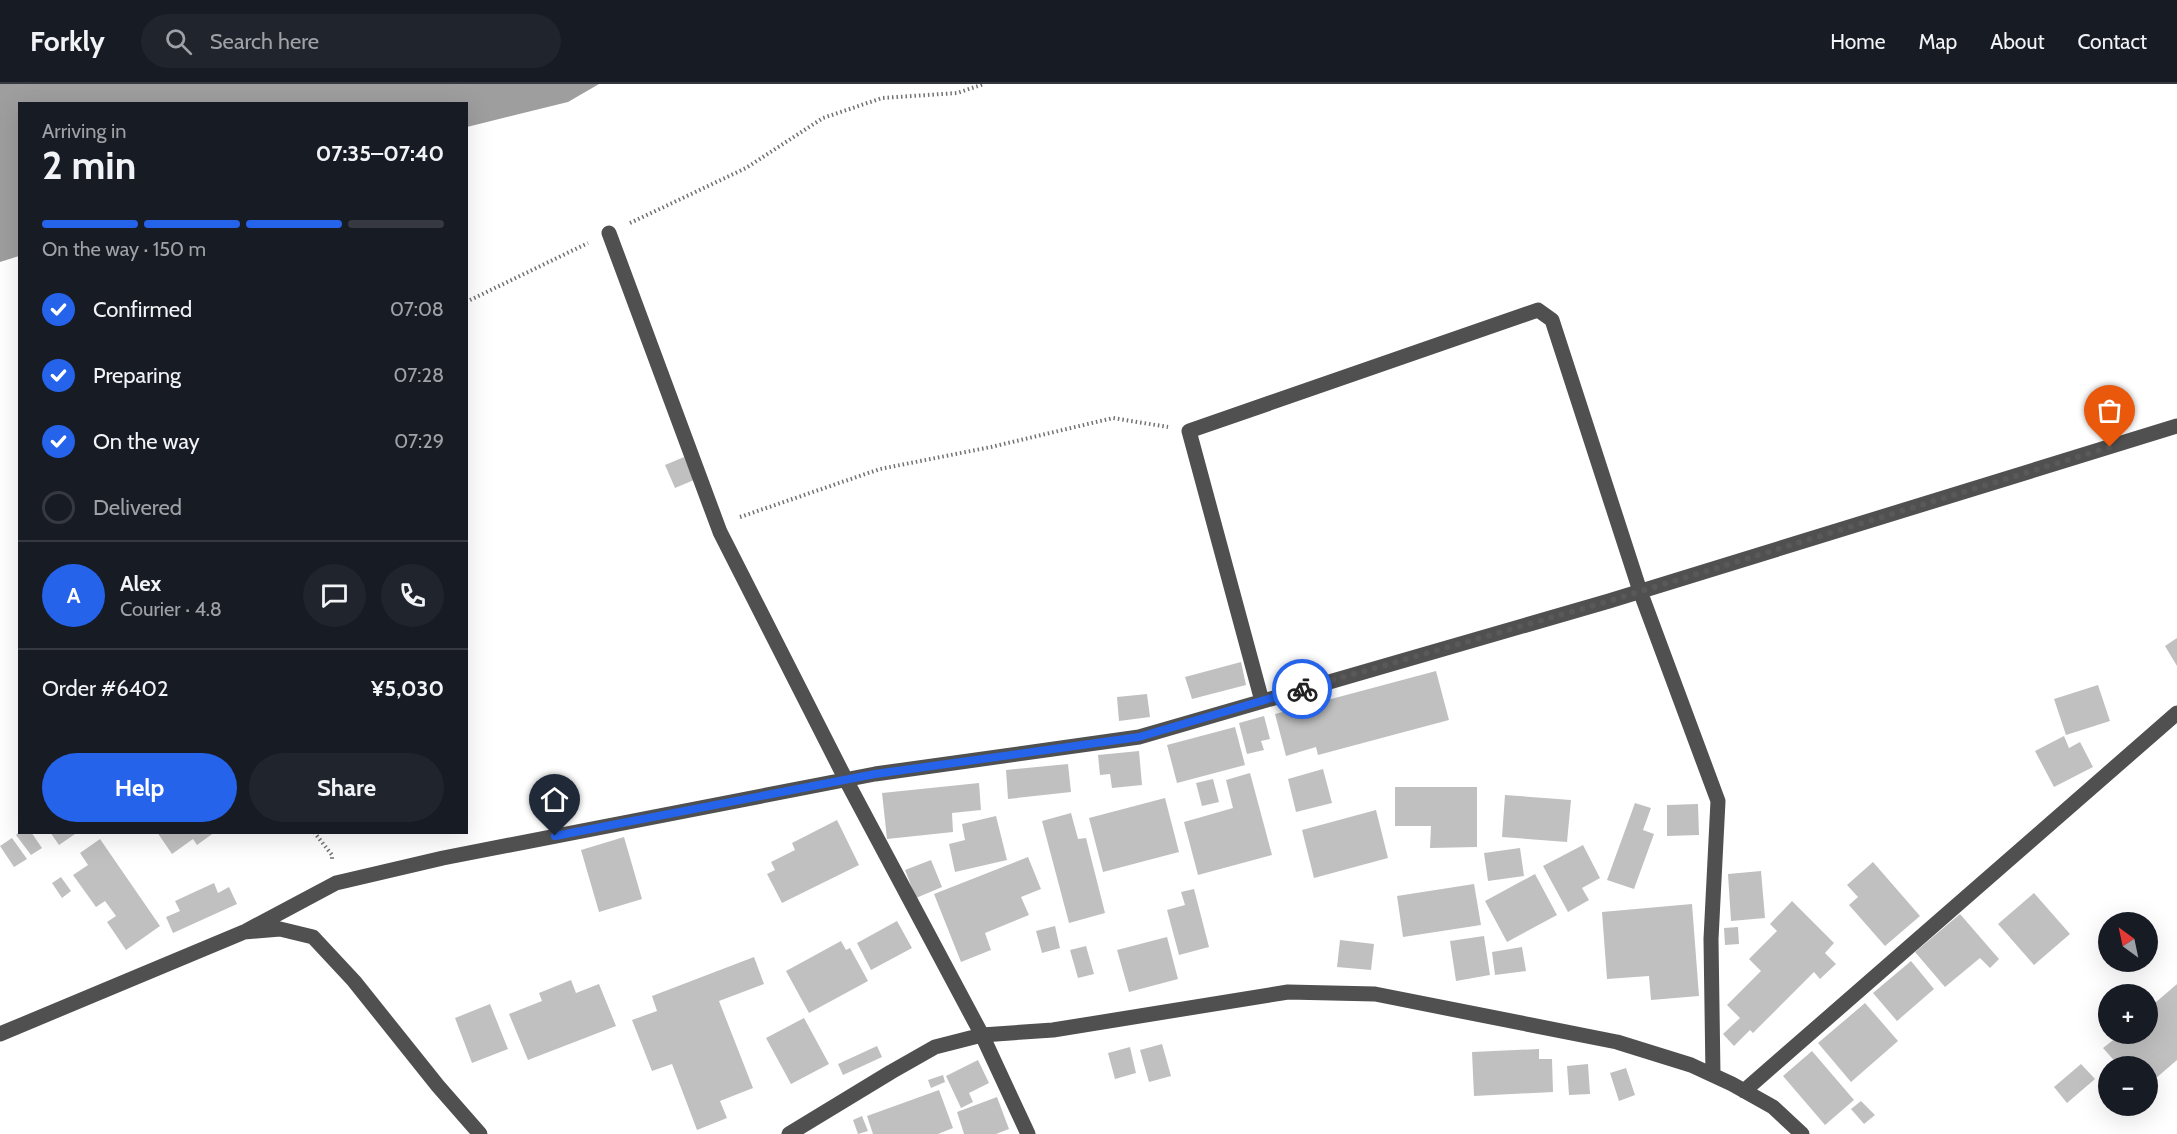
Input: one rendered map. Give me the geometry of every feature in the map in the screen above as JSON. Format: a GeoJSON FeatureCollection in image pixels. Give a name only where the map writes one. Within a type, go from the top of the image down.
{"type":"FeatureCollection","features":[{"type":"Feature","properties":{"kind":"street"},"geometry":{"type":"LineString","coordinates":[[609,233],[718,525],[846,780],[982,1035],[1028,1134]]}},
{"type":"Feature","properties":{"kind":"street"},"geometry":{"type":"LineString","coordinates":[[1263,701],[1189,431],[1538,309],[1552,320],[1640,591],[1718,801],[1711,939],[1713,1076]]}},
{"type":"Feature","properties":{"kind":"street"},"geometry":{"type":"LineString","coordinates":[[0,1034],[244,932],[336,882],[443,858],[875,774],[1139,737],[1640,591],[2177,426]]}},
{"type":"Feature","properties":{"kind":"street"},"geometry":{"type":"LineString","coordinates":[[1744,1091],[2177,713]]}},
{"type":"Feature","properties":{"kind":"street"},"geometry":{"type":"LineString","coordinates":[[244,932],[280,929],[313,938],[354,981],[438,1086],[480,1134]]}},
{"type":"Feature","properties":{"kind":"street"},"geometry":{"type":"LineString","coordinates":[[789,1134],[935,1047],[982,1035],[1053,1030],[1288,992],[1375,994],[1617,1042],[1691,1065],[1744,1091],[1773,1107],[1802,1134]]}},
{"type":"Feature","properties":{"kind":"path"},"geometry":{"type":"LineString","coordinates":[[468,301],[746,168],[823,118],[882,98],[957,93],[984,84]]}},
{"type":"Feature","properties":{"kind":"path"},"geometry":{"type":"LineString","coordinates":[[718,525],[880,469],[991,447],[1113,418],[1189,431]]}},
{"type":"Feature","properties":{"kind":"path"},"geometry":{"type":"LineString","coordinates":[[316,834],[332,855],[336,882]]}},
{"type":"Feature","properties":{"kind":"shaded area"},"geometry":{"type":"Polygon","coordinates":[[[0,84],[599,84],[568,102],[468,127],[468,102],[18,102],[18,256],[0,262],[0,84]]]}},
{"type":"Feature","properties":{"kind":"building"},"geometry":{"type":"Polygon","coordinates":[[[684,457],[694,480],[675,488],[665,465],[684,457]]]}},
{"type":"Feature","properties":{"kind":"building"},"geometry":{"type":"Polygon","coordinates":[[[2177,638],[2177,666],[2165,646],[2177,638]]]}},
{"type":"Feature","properties":{"kind":"building"},"geometry":{"type":"Polygon","coordinates":[[[1241,662],[1246,685],[1192,699],[1185,677],[1241,662]]]}},
{"type":"Feature","properties":{"kind":"building"},"geometry":{"type":"Polygon","coordinates":[[[1436,671],[1449,720],[1318,755],[1316,747],[1286,756],[1275,714],[1436,671]]]}},
{"type":"Feature","properties":{"kind":"building"},"geometry":{"type":"Polygon","coordinates":[[[2098,685],[2110,721],[2066,735],[2054,699],[2098,685]]]}},
{"type":"Feature","properties":{"kind":"building"},"geometry":{"type":"Polygon","coordinates":[[[1147,694],[1150,717],[1119,721],[1117,697],[1147,694]]]}},
{"type":"Feature","properties":{"kind":"building"},"geometry":{"type":"Polygon","coordinates":[[[1264,716],[1270,739],[1261,741],[1264,750],[1247,754],[1239,723],[1264,716]]]}},
{"type":"Feature","properties":{"kind":"building"},"geometry":{"type":"Polygon","coordinates":[[[1235,727],[1245,765],[1177,783],[1167,745],[1235,727]]]}},
{"type":"Feature","properties":{"kind":"building"},"geometry":{"type":"Polygon","coordinates":[[[2064,736],[2069,748],[2080,742],[2093,767],[2054,787],[2035,751],[2064,736]]]}},
{"type":"Feature","properties":{"kind":"building"},"geometry":{"type":"Polygon","coordinates":[[[1139,751],[1142,785],[1112,788],[1110,774],[1100,775],[1098,755],[1139,751]]]}},
{"type":"Feature","properties":{"kind":"building"},"geometry":{"type":"Polygon","coordinates":[[[1068,764],[1071,792],[1008,799],[1006,770],[1068,764]]]}},
{"type":"Feature","properties":{"kind":"building"},"geometry":{"type":"Polygon","coordinates":[[[1323,769],[1332,803],[1296,812],[1288,779],[1323,769]]]}},
{"type":"Feature","properties":{"kind":"building"},"geometry":{"type":"Polygon","coordinates":[[[1250,773],[1272,855],[1198,875],[1184,822],[1233,808],[1226,780],[1250,773]]]}},
{"type":"Feature","properties":{"kind":"building"},"geometry":{"type":"Polygon","coordinates":[[[1213,779],[1219,802],[1202,806],[1196,783],[1213,779]]]}},
{"type":"Feature","properties":{"kind":"building"},"geometry":{"type":"Polygon","coordinates":[[[979,783],[981,810],[952,813],[953,832],[887,839],[882,793],[979,783]]]}},
{"type":"Feature","properties":{"kind":"building"},"geometry":{"type":"Polygon","coordinates":[[[1395,787],[1477,787],[1477,847],[1430,848],[1431,826],[1395,826],[1395,787]]]}},
{"type":"Feature","properties":{"kind":"building"},"geometry":{"type":"Polygon","coordinates":[[[1505,795],[1571,800],[1567,842],[1502,837],[1505,795]]]}},
{"type":"Feature","properties":{"kind":"building"},"geometry":{"type":"Polygon","coordinates":[[[1165,798],[1179,852],[1103,872],[1089,818],[1165,798]]]}},
{"type":"Feature","properties":{"kind":"building"},"geometry":{"type":"Polygon","coordinates":[[[1635,803],[1651,808],[1643,830],[1654,834],[1634,889],[1607,880],[1635,803]]]}},
{"type":"Feature","properties":{"kind":"building"},"geometry":{"type":"Polygon","coordinates":[[[1698,804],[1699,835],[1667,836],[1667,805],[1698,804]]]}},
{"type":"Feature","properties":{"kind":"building"},"geometry":{"type":"Polygon","coordinates":[[[1376,810],[1388,858],[1314,878],[1302,830],[1376,810]]]}},
{"type":"Feature","properties":{"kind":"building"},"geometry":{"type":"Polygon","coordinates":[[[1071,813],[1078,839],[1086,838],[1105,913],[1069,923],[1042,821],[1071,813]]]}},
{"type":"Feature","properties":{"kind":"building"},"geometry":{"type":"Polygon","coordinates":[[[996,816],[1007,860],[955,872],[949,844],[965,840],[962,824],[996,816]]]}},
{"type":"Feature","properties":{"kind":"building"},"geometry":{"type":"Polygon","coordinates":[[[837,820],[859,865],[782,903],[767,874],[775,870],[771,862],[795,850],[792,843],[837,820]]]}},
{"type":"Feature","properties":{"kind":"building"},"geometry":{"type":"Polygon","coordinates":[[[18,833],[32,834],[42,848],[31,855],[16,835],[18,833]]]}},
{"type":"Feature","properties":{"kind":"building"},"geometry":{"type":"Polygon","coordinates":[[[51,834],[75,834],[59,845],[51,834]]]}},
{"type":"Feature","properties":{"kind":"building"},"geometry":{"type":"Polygon","coordinates":[[[158,834],[212,834],[197,845],[193,839],[172,854],[158,834]]]}},
{"type":"Feature","properties":{"kind":"building"},"geometry":{"type":"Polygon","coordinates":[[[624,837],[642,899],[599,912],[581,850],[624,837]]]}},
{"type":"Feature","properties":{"kind":"building"},"geometry":{"type":"Polygon","coordinates":[[[12,838],[27,859],[14,867],[0,846],[12,838]]]}},
{"type":"Feature","properties":{"kind":"building"},"geometry":{"type":"Polygon","coordinates":[[[100,839],[160,926],[126,950],[107,922],[116,916],[105,901],[96,907],[73,875],[88,865],[80,853],[100,839]]]}},
{"type":"Feature","properties":{"kind":"building"},"geometry":{"type":"Polygon","coordinates":[[[1583,845],[1600,878],[1582,888],[1589,900],[1568,912],[1543,866],[1583,845]]]}},
{"type":"Feature","properties":{"kind":"building"},"geometry":{"type":"Polygon","coordinates":[[[1520,848],[1524,876],[1488,881],[1484,853],[1520,848]]]}},
{"type":"Feature","properties":{"kind":"building"},"geometry":{"type":"Polygon","coordinates":[[[1028,857],[1041,889],[1021,897],[1029,915],[985,933],[991,950],[961,962],[934,894],[1028,857]]]}},
{"type":"Feature","properties":{"kind":"building"},"geometry":{"type":"Polygon","coordinates":[[[931,860],[942,887],[916,898],[905,870],[931,860]]]}},
{"type":"Feature","properties":{"kind":"building"},"geometry":{"type":"Polygon","coordinates":[[[1873,862],[1920,916],[1885,946],[1849,905],[1858,897],[1847,885],[1873,862]]]}},
{"type":"Feature","properties":{"kind":"building"},"geometry":{"type":"Polygon","coordinates":[[[1761,871],[1765,918],[1731,921],[1728,874],[1761,871]]]}},
{"type":"Feature","properties":{"kind":"building"},"geometry":{"type":"Polygon","coordinates":[[[1535,874],[1557,915],[1507,942],[1485,901],[1535,874]]]}},
{"type":"Feature","properties":{"kind":"building"},"geometry":{"type":"Polygon","coordinates":[[[61,877],[71,891],[62,898],[52,883],[61,877]]]}},
{"type":"Feature","properties":{"kind":"building"},"geometry":{"type":"Polygon","coordinates":[[[214,883],[218,893],[229,887],[237,904],[173,933],[166,917],[180,911],[175,901],[214,883]]]}},
{"type":"Feature","properties":{"kind":"building"},"geometry":{"type":"Polygon","coordinates":[[[1474,884],[1481,925],[1403,937],[1397,896],[1474,884]]]}},
{"type":"Feature","properties":{"kind":"building"},"geometry":{"type":"Polygon","coordinates":[[[1194,889],[1209,947],[1179,955],[1167,910],[1185,905],[1181,892],[1194,889]]]}},
{"type":"Feature","properties":{"kind":"building"},"geometry":{"type":"Polygon","coordinates":[[[2034,893],[2070,934],[2034,965],[1998,924],[2034,893]]]}},
{"type":"Feature","properties":{"kind":"building"},"geometry":{"type":"Polygon","coordinates":[[[1792,901],[1834,943],[1825,953],[1836,964],[1820,979],[1814,972],[1753,1033],[1750,1030],[1734,1046],[1723,1034],[1740,1018],[1727,1005],[1761,971],[1749,959],[1777,931],[1770,924],[1792,901]]]}},
{"type":"Feature","properties":{"kind":"building"},"geometry":{"type":"Polygon","coordinates":[[[1692,904],[1699,996],[1651,1000],[1649,976],[1607,979],[1602,912],[1692,904]]]}},
{"type":"Feature","properties":{"kind":"building"},"geometry":{"type":"Polygon","coordinates":[[[1960,914],[1999,959],[1990,968],[1980,958],[1945,987],[1915,952],[1960,914]]]}},
{"type":"Feature","properties":{"kind":"building"},"geometry":{"type":"Polygon","coordinates":[[[897,921],[912,948],[871,970],[857,943],[897,921]]]}},
{"type":"Feature","properties":{"kind":"building"},"geometry":{"type":"Polygon","coordinates":[[[1055,926],[1060,948],[1042,953],[1036,931],[1055,926]]]}},
{"type":"Feature","properties":{"kind":"building"},"geometry":{"type":"Polygon","coordinates":[[[1738,927],[1739,944],[1725,945],[1724,928],[1738,927]]]}},
{"type":"Feature","properties":{"kind":"building"},"geometry":{"type":"Polygon","coordinates":[[[1484,936],[1490,975],[1456,981],[1450,941],[1484,936]]]}},
{"type":"Feature","properties":{"kind":"building"},"geometry":{"type":"Polygon","coordinates":[[[1167,937],[1178,979],[1129,992],[1117,950],[1167,937]]]}},
{"type":"Feature","properties":{"kind":"building"},"geometry":{"type":"Polygon","coordinates":[[[1340,940],[1374,944],[1371,970],[1337,967],[1340,940]]]}},
{"type":"Feature","properties":{"kind":"building"},"geometry":{"type":"Polygon","coordinates":[[[841,941],[846,950],[850,948],[868,981],[809,1013],[786,971],[841,941]]]}},
{"type":"Feature","properties":{"kind":"building"},"geometry":{"type":"Polygon","coordinates":[[[1086,946],[1094,974],[1078,978],[1070,950],[1086,946]]]}},
{"type":"Feature","properties":{"kind":"building"},"geometry":{"type":"Polygon","coordinates":[[[1522,947],[1526,971],[1495,975],[1492,952],[1522,947]]]}},
{"type":"Feature","properties":{"kind":"building"},"geometry":{"type":"Polygon","coordinates":[[[754,957],[764,984],[719,1001],[753,1088],[720,1101],[727,1118],[697,1130],[672,1064],[652,1071],[632,1020],[657,1011],[652,996],[754,957]]]}},
{"type":"Feature","properties":{"kind":"building"},"geometry":{"type":"Polygon","coordinates":[[[1911,961],[1934,989],[1897,1021],[1873,993],[1911,961]]]}},
{"type":"Feature","properties":{"kind":"building"},"geometry":{"type":"Polygon","coordinates":[[[571,980],[576,993],[599,984],[616,1026],[528,1060],[509,1014],[542,1001],[539,993],[571,980]]]}},
{"type":"Feature","properties":{"kind":"building"},"geometry":{"type":"Polygon","coordinates":[[[2177,984],[2177,1060],[2158,1076],[2158,1056],[2110,1056],[2103,1048],[2108,1044],[2158,1044],[2158,1000],[2177,984]]]}},
{"type":"Feature","properties":{"kind":"building"},"geometry":{"type":"Polygon","coordinates":[[[1865,1003],[1898,1041],[1851,1082],[1818,1043],[1865,1003]]]}},
{"type":"Feature","properties":{"kind":"building"},"geometry":{"type":"Polygon","coordinates":[[[490,1004],[508,1049],[472,1063],[455,1018],[490,1004]]]}},
{"type":"Feature","properties":{"kind":"building"},"geometry":{"type":"Polygon","coordinates":[[[804,1018],[829,1064],[791,1084],[766,1038],[804,1018]]]}},
{"type":"Feature","properties":{"kind":"building"},"geometry":{"type":"Polygon","coordinates":[[[1162,1044],[1171,1076],[1149,1082],[1140,1050],[1162,1044]]]}},
{"type":"Feature","properties":{"kind":"building"},"geometry":{"type":"Polygon","coordinates":[[[877,1046],[882,1057],[843,1075],[838,1064],[877,1046]]]}},
{"type":"Feature","properties":{"kind":"building"},"geometry":{"type":"Polygon","coordinates":[[[1130,1047],[1136,1073],[1115,1079],[1108,1053],[1130,1047]]]}},
{"type":"Feature","properties":{"kind":"building"},"geometry":{"type":"Polygon","coordinates":[[[1539,1049],[1539,1059],[1552,1059],[1553,1092],[1474,1096],[1472,1052],[1539,1049]]]}},
{"type":"Feature","properties":{"kind":"building"},"geometry":{"type":"Polygon","coordinates":[[[1812,1051],[1854,1100],[1825,1125],[1783,1076],[1812,1051]]]}},
{"type":"Feature","properties":{"kind":"building"},"geometry":{"type":"Polygon","coordinates":[[[978,1060],[989,1083],[969,1093],[973,1102],[961,1108],[946,1076],[978,1060]]]}},
{"type":"Feature","properties":{"kind":"building"},"geometry":{"type":"Polygon","coordinates":[[[1588,1064],[1590,1094],[1569,1095],[1567,1066],[1588,1064]]]}},
{"type":"Feature","properties":{"kind":"building"},"geometry":{"type":"Polygon","coordinates":[[[2081,1064],[2095,1079],[2067,1103],[2054,1087],[2081,1064]]]}},
{"type":"Feature","properties":{"kind":"building"},"geometry":{"type":"Polygon","coordinates":[[[1626,1068],[1635,1095],[1619,1101],[1610,1073],[1626,1068]]]}},
{"type":"Feature","properties":{"kind":"building"},"geometry":{"type":"Polygon","coordinates":[[[943,1075],[945,1082],[931,1088],[928,1080],[943,1075]]]}},
{"type":"Feature","properties":{"kind":"building"},"geometry":{"type":"Polygon","coordinates":[[[939,1090],[953,1128],[938,1134],[873,1134],[867,1116],[939,1090]]]}},
{"type":"Feature","properties":{"kind":"building"},"geometry":{"type":"Polygon","coordinates":[[[997,1097],[1009,1129],[996,1134],[964,1134],[957,1112],[997,1097]]]}},
{"type":"Feature","properties":{"kind":"building"},"geometry":{"type":"Polygon","coordinates":[[[1861,1101],[1875,1115],[1864,1124],[1851,1109],[1861,1101]]]}},
{"type":"Feature","properties":{"kind":"building"},"geometry":{"type":"Polygon","coordinates":[[[862,1116],[868,1131],[858,1134],[853,1120],[862,1116]]]}},
{"type":"Feature","properties":{"kind":"way so far"},"geometry":{"type":"LineString","coordinates":[[1302,689],[1609,601],[2110,447]]}},
{"type":"Feature","properties":{"kind":"route"},"geometry":{"type":"LineString","coordinates":[[555,836],[875,774],[1139,737],[1302,689]]}}]}
